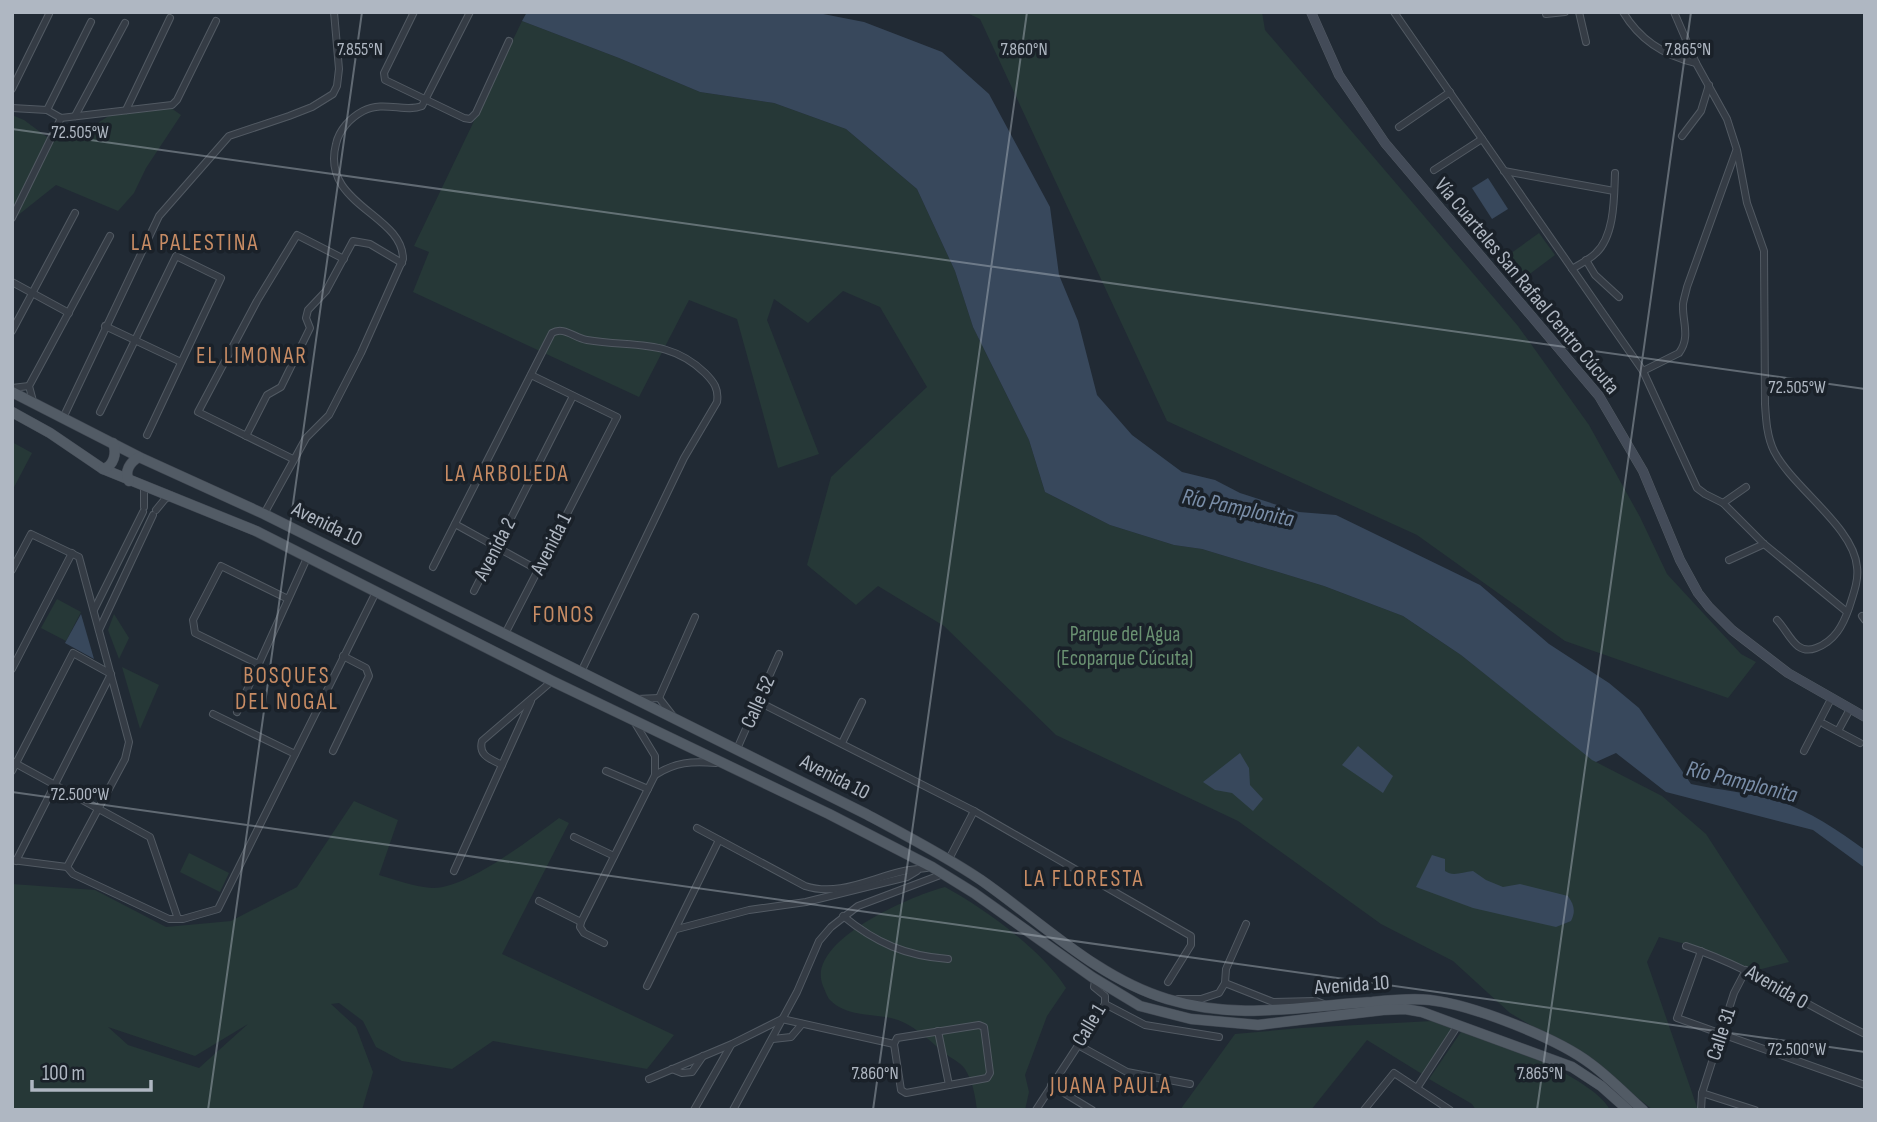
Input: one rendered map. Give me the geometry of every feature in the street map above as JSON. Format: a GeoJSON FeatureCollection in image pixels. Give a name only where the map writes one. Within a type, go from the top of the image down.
{"type":"FeatureCollection","features":[{"type":"Feature","properties":{"kind":"main road","name":"Vía Cuarteles San Rafael Centro Cúcuta"},"geometry":{"type":"LineString","coordinates":[[1311,12],[1339,75],[1385,143],[1600,396],[1643,471],[1675,548],[1698,593],[1732,630],[1788,673],[1865,717]]}},
{"type":"Feature","properties":{"kind":"main road","name":"Avenida 10"},"geometry":{"type":"LineString","coordinates":[[12,390],[139,457],[264,514],[866,814],[949,859],[1097,965],[1133,985],[1166,999],[1224,1011],[1257,1012],[1417,1000],[1451,1005],[1532,1031],[1590,1063],[1628,1110]]}},
{"type":"Feature","properties":{"kind":"main road","name":"Avenida 10"},"geometry":{"type":"LineString","coordinates":[[12,412],[50,433],[103,469],[256,531],[552,681],[829,814],[932,867],[974,893],[1095,980],[1140,1006],[1179,1017],[1216,1023],[1258,1025],[1405,1009],[1422,1012],[1572,1067],[1643,1110]]}},
{"type":"Feature","properties":{"kind":"main road"},"geometry":{"type":"LineString","coordinates":[[103,469],[109,466],[114,458],[113,443]]}},
{"type":"Feature","properties":{"kind":"main road"},"geometry":{"type":"LineString","coordinates":[[129,481],[129,466],[139,457]]}},
{"type":"Feature","properties":{"kind":"main road"},"geometry":{"type":"LineString","coordinates":[[652,730],[658,721],[659,711]]}},
{"type":"Feature","properties":{"kind":"main road"},"geometry":{"type":"LineString","coordinates":[[673,740],[678,720]]}},
{"type":"Feature","properties":{"kind":"street"},"geometry":{"type":"LineString","coordinates":[[62,418],[153,225],[229,136],[312,107],[333,94],[339,69],[334,12]]}},
{"type":"Feature","properties":{"kind":"street"},"geometry":{"type":"LineString","coordinates":[[414,12],[384,78],[386,82],[470,119],[476,113],[509,41]]}},
{"type":"Feature","properties":{"kind":"street"},"geometry":{"type":"LineString","coordinates":[[264,514],[306,438],[329,415],[402,263],[403,252],[395,237],[385,225],[359,205],[340,181],[334,152],[340,133],[348,122],[361,112],[383,106],[416,108],[426,101],[470,12]]}},
{"type":"Feature","properties":{"kind":"street"},"geometry":{"type":"LineString","coordinates":[[1395,12],[1643,371],[1697,488],[1723,503],[1764,544],[1847,612]]}},
{"type":"Feature","properties":{"kind":"street"},"geometry":{"type":"LineString","coordinates":[[1546,14],[1565,12]]}},
{"type":"Feature","properties":{"kind":"street"},"geometry":{"type":"LineString","coordinates":[[1579,12],[1586,42]]}},
{"type":"Feature","properties":{"kind":"street"},"geometry":{"type":"LineString","coordinates":[[1623,12],[1632,27],[1644,38],[1669,54],[1696,63]]}},
{"type":"Feature","properties":{"kind":"street"},"geometry":{"type":"LineString","coordinates":[[1674,12],[1696,63],[1727,119],[1737,150],[1746,203],[1765,251],[1764,377],[1767,428],[1774,452],[1840,529],[1853,550],[1857,566],[1855,590],[1842,626],[1835,636],[1814,649],[1804,649],[1793,644],[1777,620]]}},
{"type":"Feature","properties":{"kind":"street"},"geometry":{"type":"LineString","coordinates":[[12,89],[49,14]]}},
{"type":"Feature","properties":{"kind":"street"},"geometry":{"type":"LineString","coordinates":[[126,110],[170,18]]}},
{"type":"Feature","properties":{"kind":"street"},"geometry":{"type":"LineString","coordinates":[[12,108],[47,110],[61,118],[172,105],[177,100],[216,21]]}},
{"type":"Feature","properties":{"kind":"street"},"geometry":{"type":"LineString","coordinates":[[47,110],[91,22]]}},
{"type":"Feature","properties":{"kind":"street"},"geometry":{"type":"LineString","coordinates":[[75,116],[125,23]]}},
{"type":"Feature","properties":{"kind":"street"},"geometry":{"type":"LineString","coordinates":[[1682,136],[1701,111],[1709,85]]}},
{"type":"Feature","properties":{"kind":"street"},"geometry":{"type":"LineString","coordinates":[[1399,127],[1450,92]]}},
{"type":"Feature","properties":{"kind":"street"},"geometry":{"type":"LineString","coordinates":[[12,218],[61,118]]}},
{"type":"Feature","properties":{"kind":"street"},"geometry":{"type":"LineString","coordinates":[[1434,170],[1482,139]]}},
{"type":"Feature","properties":{"kind":"street"},"geometry":{"type":"LineString","coordinates":[[1643,371],[1679,353],[1683,348],[1687,333],[1683,305],[1686,287],[1737,150]]}},
{"type":"Feature","properties":{"kind":"street"},"geometry":{"type":"LineString","coordinates":[[1504,171],[1614,191]]}},
{"type":"Feature","properties":{"kind":"street"},"geometry":{"type":"LineString","coordinates":[[1572,269],[1603,244],[1609,229],[1615,173]]}},
{"type":"Feature","properties":{"kind":"street"},"geometry":{"type":"LineString","coordinates":[[12,331],[75,213]]}},
{"type":"Feature","properties":{"kind":"street"},"geometry":{"type":"LineString","coordinates":[[293,458],[198,412],[257,301],[297,235],[344,259]]}},
{"type":"Feature","properties":{"kind":"street"},"geometry":{"type":"LineString","coordinates":[[33,401],[29,386],[110,236]]}},
{"type":"Feature","properties":{"kind":"street"},"geometry":{"type":"LineString","coordinates":[[246,436],[267,395],[281,387],[310,328],[306,318],[308,310],[326,291],[353,242],[370,244],[402,263]]}},
{"type":"Feature","properties":{"kind":"street"},"geometry":{"type":"LineString","coordinates":[[100,412],[176,256],[220,278],[147,435]]}},
{"type":"Feature","properties":{"kind":"street"},"geometry":{"type":"LineString","coordinates":[[1586,260],[1595,275],[1619,297]]}},
{"type":"Feature","properties":{"kind":"street"},"geometry":{"type":"LineString","coordinates":[[12,282],[69,313]]}},
{"type":"Feature","properties":{"kind":"street"},"geometry":{"type":"LineString","coordinates":[[105,326],[181,362]]}},
{"type":"Feature","properties":{"kind":"street"},"geometry":{"type":"LineString","coordinates":[[433,567],[552,333],[561,330],[587,340],[658,347],[688,359],[715,384],[718,392],[715,407],[678,469],[581,672]]}},
{"type":"Feature","properties":{"kind":"street"},"geometry":{"type":"LineString","coordinates":[[531,376],[573,396]]}},
{"type":"Feature","properties":{"kind":"street"},"geometry":{"type":"LineString","coordinates":[[12,390],[29,386]]}},
{"type":"Feature","properties":{"kind":"street","name":"Avenida 1"},"geometry":{"type":"LineString","coordinates":[[505,634],[617,417],[573,396]]}},
{"type":"Feature","properties":{"kind":"street","name":"Avenida 2"},"geometry":{"type":"LineString","coordinates":[[474,591],[573,396]]}},
{"type":"Feature","properties":{"kind":"street"},"geometry":{"type":"LineString","coordinates":[[93,611],[144,510],[144,486]]}},
{"type":"Feature","properties":{"kind":"street"},"geometry":{"type":"LineString","coordinates":[[1723,503],[1746,487]]}},
{"type":"Feature","properties":{"kind":"street"},"geometry":{"type":"LineString","coordinates":[[99,629],[155,513],[165,499],[172,496]]}},
{"type":"Feature","properties":{"kind":"street"},"geometry":{"type":"LineString","coordinates":[[455,524],[538,570]]}},
{"type":"Feature","properties":{"kind":"street"},"geometry":{"type":"LineString","coordinates":[[12,570],[31,534],[79,557],[129,742],[125,759],[67,867]]}},
{"type":"Feature","properties":{"kind":"street"},"geometry":{"type":"LineString","coordinates":[[1729,560],[1764,544]]}},
{"type":"Feature","properties":{"kind":"street"},"geometry":{"type":"LineString","coordinates":[[12,669],[72,553]]}},
{"type":"Feature","properties":{"kind":"street"},"geometry":{"type":"LineString","coordinates":[[237,712],[307,558]]}},
{"type":"Feature","properties":{"kind":"street"},"geometry":{"type":"LineString","coordinates":[[258,664],[195,633],[193,620],[220,566],[288,598]]}},
{"type":"Feature","properties":{"kind":"street"},"geometry":{"type":"LineString","coordinates":[[111,674],[14,861],[67,867],[79,877],[169,919],[214,911],[220,907],[376,592]]}},
{"type":"Feature","properties":{"kind":"street"},"geometry":{"type":"LineString","coordinates":[[659,698],[695,617]]}},
{"type":"Feature","properties":{"kind":"street"},"geometry":{"type":"LineString","coordinates":[[111,674],[73,653],[13,766],[152,839],[178,919]]}},
{"type":"Feature","properties":{"kind":"street","name":"Calle 52"},"geometry":{"type":"LineString","coordinates":[[737,749],[779,654]]}},
{"type":"Feature","properties":{"kind":"street"},"geometry":{"type":"LineString","coordinates":[[333,751],[369,676],[366,668],[343,656]]}},
{"type":"Feature","properties":{"kind":"street"},"geometry":{"type":"LineString","coordinates":[[502,765],[483,754],[482,741],[552,681]]}},
{"type":"Feature","properties":{"kind":"street"},"geometry":{"type":"LineString","coordinates":[[635,699],[659,698]]}},
{"type":"Feature","properties":{"kind":"street"},"geometry":{"type":"LineString","coordinates":[[659,698],[678,720]]}},
{"type":"Feature","properties":{"kind":"street"},"geometry":{"type":"LineString","coordinates":[[1804,751],[1832,699]]}},
{"type":"Feature","properties":{"kind":"street"},"geometry":{"type":"LineString","coordinates":[[454,872],[531,701]]}},
{"type":"Feature","properties":{"kind":"street"},"geometry":{"type":"LineString","coordinates":[[759,702],[974,811],[1191,936],[1191,945],[1168,982]]}},
{"type":"Feature","properties":{"kind":"street"},"geometry":{"type":"LineString","coordinates":[[842,743],[862,702]]}},
{"type":"Feature","properties":{"kind":"street"},"geometry":{"type":"LineString","coordinates":[[1838,731],[1850,709]]}},
{"type":"Feature","properties":{"kind":"street"},"geometry":{"type":"LineString","coordinates":[[212,714],[295,754]]}},
{"type":"Feature","properties":{"kind":"street"},"geometry":{"type":"LineString","coordinates":[[604,943],[584,933],[581,922],[654,775],[655,756],[633,720]]}},
{"type":"Feature","properties":{"kind":"street"},"geometry":{"type":"LineString","coordinates":[[1824,724],[1860,743]]}},
{"type":"Feature","properties":{"kind":"street"},"geometry":{"type":"LineString","coordinates":[[654,775],[671,765],[688,762],[723,764]]}},
{"type":"Feature","properties":{"kind":"street"},"geometry":{"type":"LineString","coordinates":[[606,771],[648,789]]}},
{"type":"Feature","properties":{"kind":"street"},"geometry":{"type":"LineString","coordinates":[[949,859],[974,811]]}},
{"type":"Feature","properties":{"kind":"street"},"geometry":{"type":"LineString","coordinates":[[697,828],[805,886],[821,890],[840,889],[906,871],[932,867]]}},
{"type":"Feature","properties":{"kind":"street"},"geometry":{"type":"LineString","coordinates":[[574,837],[614,856]]}},
{"type":"Feature","properties":{"kind":"street"},"geometry":{"type":"LineString","coordinates":[[647,986],[719,840]]}},
{"type":"Feature","properties":{"kind":"street"},"geometry":{"type":"LineString","coordinates":[[906,854],[909,862],[906,871]]}},
{"type":"Feature","properties":{"kind":"street"},"geometry":{"type":"LineString","coordinates":[[677,929],[749,910],[838,895],[907,877],[919,870]]}},
{"type":"Feature","properties":{"kind":"street"},"geometry":{"type":"LineString","coordinates":[[736,1109],[819,941],[843,916],[869,901],[943,873]]}},
{"type":"Feature","properties":{"kind":"street"},"geometry":{"type":"LineString","coordinates":[[539,901],[581,922]]}},
{"type":"Feature","properties":{"kind":"street"},"geometry":{"type":"LineString","coordinates":[[843,916],[876,940],[891,947],[920,956],[948,959]]}},
{"type":"Feature","properties":{"kind":"street"},"geometry":{"type":"LineString","coordinates":[[1166,999],[1212,996],[1219,993],[1225,983],[1226,969],[1246,924]]}},
{"type":"Feature","properties":{"kind":"street","name":"Avenida 0"},"geometry":{"type":"LineString","coordinates":[[1686,946],[1746,970],[1816,1011],[1865,1034]]}},
{"type":"Feature","properties":{"kind":"street"},"geometry":{"type":"LineString","coordinates":[[1701,951],[1677,1018],[1722,1032],[1865,1086]]}},
{"type":"Feature","properties":{"kind":"street","name":"Calle 31"},"geometry":{"type":"LineString","coordinates":[[1701,1096],[1734,993],[1746,970]]}},
{"type":"Feature","properties":{"kind":"street","name":"Calle 1"},"geometry":{"type":"LineString","coordinates":[[1036,1109],[1105,1004],[1105,996],[1094,987],[1095,980]]}},
{"type":"Feature","properties":{"kind":"street"},"geometry":{"type":"LineString","coordinates":[[1225,983],[1273,1002],[1316,1001],[1328,1006]]}},
{"type":"Feature","properties":{"kind":"street"},"geometry":{"type":"LineString","coordinates":[[1105,1004],[1145,1025],[1219,1037]]}},
{"type":"Feature","properties":{"kind":"street"},"geometry":{"type":"LineString","coordinates":[[649,1079],[732,1044],[782,1019],[894,1044]]}},
{"type":"Feature","properties":{"kind":"street"},"geometry":{"type":"LineString","coordinates":[[772,1038],[791,1037],[802,1024]]}},
{"type":"Feature","properties":{"kind":"street"},"geometry":{"type":"LineString","coordinates":[[979,1025],[984,1027],[989,1077],[902,1092],[899,1088],[894,1044],[898,1038],[938,1031],[979,1025]]}},
{"type":"Feature","properties":{"kind":"street"},"geometry":{"type":"LineString","coordinates":[[1417,1088],[1458,1025]]}},
{"type":"Feature","properties":{"kind":"street"},"geometry":{"type":"LineString","coordinates":[[938,1031],[949,1085]]}},
{"type":"Feature","properties":{"kind":"street"},"geometry":{"type":"LineString","coordinates":[[694,1110],[732,1044]]}},
{"type":"Feature","properties":{"kind":"street"},"geometry":{"type":"LineString","coordinates":[[1077,1045],[1127,1072],[1190,1084]]}},
{"type":"Feature","properties":{"kind":"street"},"geometry":{"type":"LineString","coordinates":[[1364,1110],[1394,1073],[1450,1110]]}},
{"type":"Feature","properties":{"kind":"street"},"geometry":{"type":"LineString","coordinates":[[1051,1085],[1092,1110]]}},
{"type":"Feature","properties":{"kind":"street"},"geometry":{"type":"LineString","coordinates":[[1701,1110],[1701,1096],[1755,1110]]}},
{"type":"Feature","properties":{"kind":"green space"},"geometry":{"type":"Polygon","coordinates":[[[965,12],[1262,12],[1265,30],[1518,326],[1589,425],[1640,517],[1667,574],[1741,654],[1756,662],[1728,698],[1565,641],[1417,535],[1167,421],[980,19],[965,12]]]}},
{"type":"Feature","properties":{"kind":"green space","name":"Parque del Agua (Ecoparque Cúcuta)"},"geometry":{"type":"Polygon","coordinates":[[[522,21],[700,92],[774,103],[846,129],[917,189],[955,271],[973,327],[1029,440],[1045,492],[1110,525],[1174,545],[1202,549],[1324,586],[1403,616],[1461,655],[1596,762],[1662,796],[1706,834],[1789,962],[1754,971],[1704,949],[1659,937],[1647,962],[1698,1110],[1653,1110],[1588,1059],[1510,1013],[1453,961],[1381,924],[1238,821],[1056,735],[944,626],[878,586],[856,605],[807,565],[831,477],[927,387],[880,307],[843,291],[808,323],[774,299],[767,320],[819,454],[778,468],[737,319],[689,300],[639,397],[413,292],[429,252],[414,246],[522,21]]]}},
{"type":"Feature","properties":{"kind":"green space"},"geometry":{"type":"Polygon","coordinates":[[[171,108],[181,115],[146,168],[134,193],[118,211],[56,185],[12,220],[12,115],[24,120],[51,140],[85,131],[115,112],[171,108]]]}},
{"type":"Feature","properties":{"kind":"green space"},"geometry":{"type":"Polygon","coordinates":[[[1539,233],[1555,255],[1519,282],[1503,259],[1539,233]]]}},
{"type":"Feature","properties":{"kind":"green space"},"geometry":{"type":"Polygon","coordinates":[[[12,442],[32,453],[12,491],[12,442]]]}},
{"type":"Feature","properties":{"kind":"green space"},"geometry":{"type":"Polygon","coordinates":[[[57,599],[81,612],[66,641],[41,628],[57,599]]]}},
{"type":"Feature","properties":{"kind":"green space"},"geometry":{"type":"Polygon","coordinates":[[[114,614],[129,638],[119,659],[108,630],[114,614]]]}},
{"type":"Feature","properties":{"kind":"green space"},"geometry":{"type":"Polygon","coordinates":[[[122,667],[159,685],[140,729],[122,667]]]}},
{"type":"Feature","properties":{"kind":"green space"},"geometry":{"type":"Polygon","coordinates":[[[354,801],[398,820],[379,875],[432,888],[462,881],[480,872],[559,818],[569,823],[502,954],[674,1035],[647,1069],[493,1041],[452,1069],[402,1061],[376,1047],[363,1021],[339,1003],[331,1004],[356,1027],[373,1072],[362,1110],[12,1110],[12,884],[95,890],[166,927],[231,921],[297,887],[354,801]],[[248,1024],[195,1056],[108,1027],[128,1045],[199,1068],[248,1024]]]}},
{"type":"Feature","properties":{"kind":"green space"},"geometry":{"type":"Polygon","coordinates":[[[189,853],[229,873],[220,892],[180,872],[189,853]]]}},
{"type":"Feature","properties":{"kind":"green space"},"geometry":{"type":"Polygon","coordinates":[[[945,887],[1011,931],[1042,959],[1066,988],[1047,1016],[1025,1075],[1029,1092],[1025,1110],[977,1110],[972,1084],[961,1064],[906,1024],[891,1018],[843,1009],[829,999],[823,986],[821,969],[830,953],[845,937],[887,910],[945,887]]]}},
{"type":"Feature","properties":{"kind":"green space"},"geometry":{"type":"Polygon","coordinates":[[[1432,1021],[1453,1027],[1422,1074],[1367,1040],[1311,1110],[1180,1110],[1235,1034],[1432,1021]]]}},
{"type":"Feature","properties":{"kind":"green space"},"geometry":{"type":"Polygon","coordinates":[[[1463,1029],[1544,1062],[1566,1074],[1601,1098],[1610,1110],[1476,1110],[1472,1104],[1429,1079],[1463,1029]]]}},
{"type":"Feature","properties":{"kind":"water","name":"Río Pamplonita"},"geometry":{"type":"Polygon","coordinates":[[[527,12],[813,12],[864,22],[942,52],[989,94],[1050,207],[1059,275],[1078,321],[1097,395],[1132,435],[1182,472],[1215,480],[1240,493],[1299,512],[1336,515],[1480,585],[1549,644],[1609,683],[1639,708],[1691,784],[1763,797],[1809,814],[1865,850],[1865,868],[1813,830],[1666,792],[1616,753],[1596,762],[1592,760],[1461,655],[1403,616],[1324,586],[1202,549],[1174,545],[1110,525],[1045,492],[1029,440],[973,327],[955,271],[917,189],[846,129],[774,103],[700,92],[522,21],[527,12]]]}},
{"type":"Feature","properties":{"kind":"water"},"geometry":{"type":"Polygon","coordinates":[[[1488,178],[1508,209],[1492,219],[1472,188],[1488,178]]]}},
{"type":"Feature","properties":{"kind":"water"},"geometry":{"type":"Polygon","coordinates":[[[81,614],[94,659],[65,643],[81,614]]]}},
{"type":"Feature","properties":{"kind":"water"},"geometry":{"type":"Polygon","coordinates":[[[1358,746],[1393,776],[1383,793],[1342,765],[1358,746]]]}},
{"type":"Feature","properties":{"kind":"water"},"geometry":{"type":"Polygon","coordinates":[[[1240,753],[1249,768],[1250,785],[1263,799],[1253,811],[1232,793],[1215,790],[1203,782],[1240,753]]]}},
{"type":"Feature","properties":{"kind":"water"},"geometry":{"type":"Polygon","coordinates":[[[1432,855],[1445,859],[1445,871],[1448,873],[1473,871],[1503,887],[1520,884],[1568,896],[1574,908],[1571,921],[1556,927],[1473,908],[1416,887],[1432,855]]]}},
{"type":"Feature","properties":{"kind":"district","name":"LA PALESTINA"},"geometry":{"type":"Point","coordinates":[195,243]}},
{"type":"Feature","properties":{"kind":"district","name":"EL LIMONAR"},"geometry":{"type":"Point","coordinates":[252,356]}},
{"type":"Feature","properties":{"kind":"district","name":"LA ARBOLEDA"},"geometry":{"type":"Point","coordinates":[507,474]}},
{"type":"Feature","properties":{"kind":"district","name":"FONOS"},"geometry":{"type":"Point","coordinates":[564,615]}},
{"type":"Feature","properties":{"kind":"district","name":"BOSQUES DEL NOGAL"},"geometry":{"type":"Point","coordinates":[287,689]}},
{"type":"Feature","properties":{"kind":"district","name":"LA FLORESTA"},"geometry":{"type":"Point","coordinates":[1084,879]}},
{"type":"Feature","properties":{"kind":"district","name":"JUANA PAULA"},"geometry":{"type":"Point","coordinates":[1111,1086]}}]}
